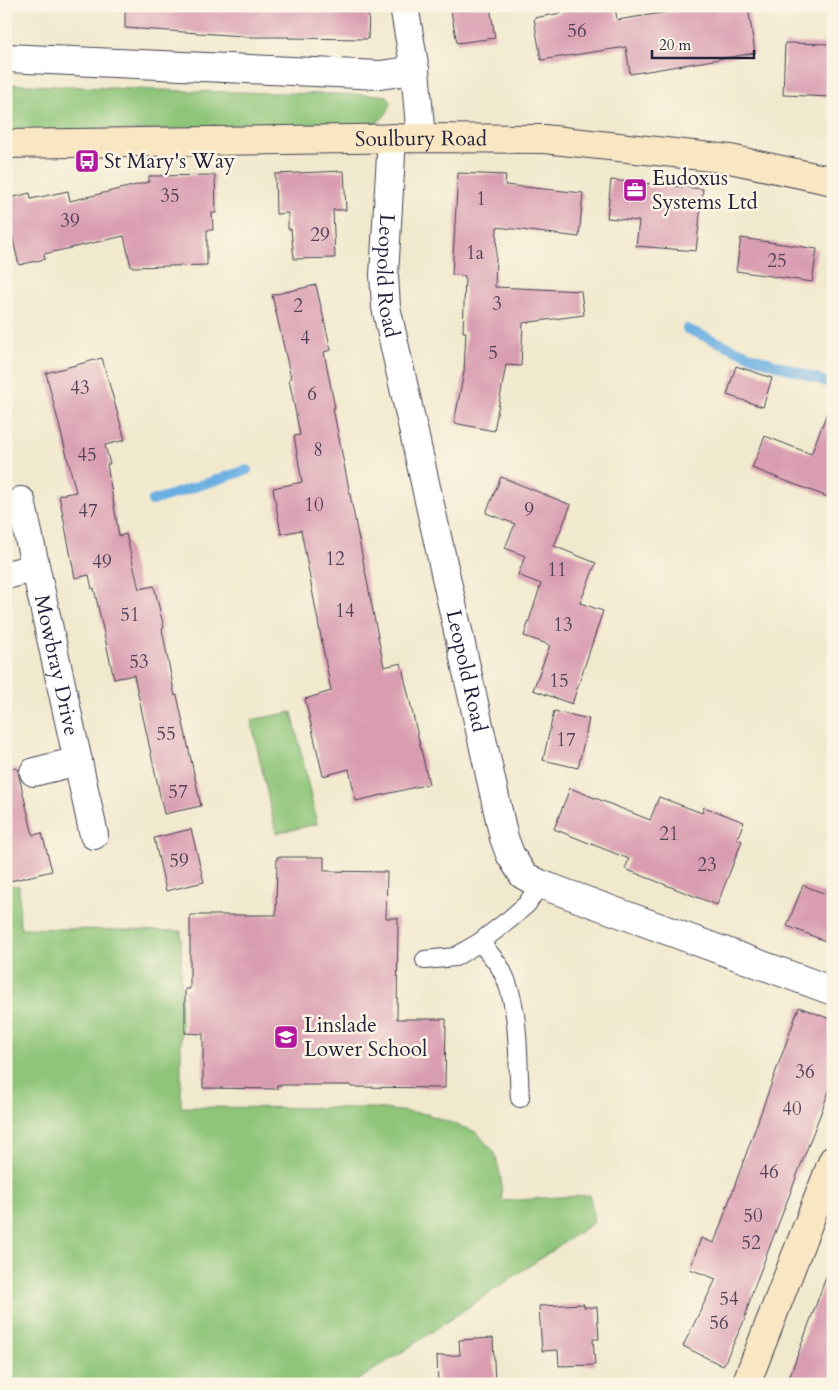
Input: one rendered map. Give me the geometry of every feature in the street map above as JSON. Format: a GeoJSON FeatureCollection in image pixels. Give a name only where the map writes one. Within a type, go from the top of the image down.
{"type":"FeatureCollection","features":[{"type":"Feature","properties":{"kind":"street"},"geometry":{"type":"LineString","coordinates":[[404,6],[415,70],[421,138]]}},
{"type":"Feature","properties":{"kind":"street"},"geometry":{"type":"LineString","coordinates":[[6,58],[380,75],[415,70]]}},
{"type":"Feature","properties":{"kind":"street","name":"Soulbury Road"},"geometry":{"type":"LineString","coordinates":[[6,144],[392,138],[544,139],[730,159],[833,181]]}},
{"type":"Feature","properties":{"kind":"street","name":"Leopold Road"},"geometry":{"type":"LineString","coordinates":[[392,138],[384,274],[386,307],[504,838],[510,854],[523,874],[540,884],[833,991]]}},
{"type":"Feature","properties":{"kind":"street","name":"Mowbray Drive"},"geometry":{"type":"LineString","coordinates":[[21,501],[94,835]]}},
{"type":"Feature","properties":{"kind":"street","name":"Mowbray Drive"},"geometry":{"type":"LineString","coordinates":[[6,575],[35,568]]}},
{"type":"Feature","properties":{"kind":"street","name":"Mowbray Drive"},"geometry":{"type":"LineString","coordinates":[[34,772],[78,761]]}},
{"type":"Feature","properties":{"kind":"street"},"geometry":{"type":"LineString","coordinates":[[746,1384],[833,1160]]}},
{"type":"Feature","properties":{"kind":"lane"},"geometry":{"type":"LineString","coordinates":[[425,960],[455,957],[480,942],[527,904],[540,884]]}},
{"type":"Feature","properties":{"kind":"lane"},"geometry":{"type":"LineString","coordinates":[[480,942],[501,968],[511,992],[515,1016],[520,1098]]}},
{"type":"Feature","properties":{"kind":"green space"},"geometry":{"type":"Polygon","coordinates":[[[6,84],[186,91],[378,95],[387,96],[391,102],[388,111],[383,117],[369,126],[6,133],[6,84]]]}},
{"type":"Feature","properties":{"kind":"green space"},"geometry":{"type":"Polygon","coordinates":[[[292,712],[317,824],[276,833],[251,720],[292,712]]]}},
{"type":"Feature","properties":{"kind":"green space"},"geometry":{"type":"Polygon","coordinates":[[[6,885],[19,886],[20,928],[181,931],[181,1107],[373,1108],[427,1114],[476,1132],[495,1153],[501,1178],[502,1201],[590,1195],[594,1222],[352,1384],[6,1384],[6,885]]]}},
{"type":"Feature","properties":{"kind":"building"},"geometry":{"type":"Polygon","coordinates":[[[125,6],[366,6],[366,8],[369,8],[368,39],[243,37],[125,28],[125,6]]]}},
{"type":"Feature","properties":{"kind":"building"},"geometry":{"type":"Polygon","coordinates":[[[450,6],[490,6],[495,38],[457,43],[450,6]]]}},
{"type":"Feature","properties":{"kind":"building"},"geometry":{"type":"Polygon","coordinates":[[[560,6],[615,6],[617,20],[706,6],[748,6],[755,53],[630,74],[626,47],[541,60],[534,18],[561,13],[560,6]]]}},
{"type":"Feature","properties":{"kind":"building"},"geometry":{"type":"Polygon","coordinates":[[[785,43],[833,44],[833,97],[783,95],[785,43]]]}},
{"type":"Feature","properties":{"kind":"building"},"geometry":{"type":"Polygon","coordinates":[[[344,171],[346,210],[333,210],[335,258],[294,259],[291,229],[288,229],[288,213],[276,214],[275,174],[344,171]]]}},
{"type":"Feature","properties":{"kind":"building"},"geometry":{"type":"Polygon","coordinates":[[[458,173],[506,175],[505,185],[583,193],[579,237],[497,227],[495,287],[581,291],[584,315],[523,323],[521,366],[506,365],[494,431],[454,423],[464,372],[466,332],[463,332],[465,276],[452,275],[458,173]]]}},
{"type":"Feature","properties":{"kind":"building"},"geometry":{"type":"Polygon","coordinates":[[[215,175],[216,213],[212,213],[213,230],[207,230],[207,265],[131,267],[124,236],[44,254],[45,259],[19,265],[6,211],[6,199],[30,193],[31,199],[68,191],[70,201],[149,182],[149,176],[215,175]]]}},
{"type":"Feature","properties":{"kind":"building"},"geometry":{"type":"Polygon","coordinates":[[[611,180],[703,189],[696,251],[636,246],[639,221],[607,218],[611,180]]]}},
{"type":"Feature","properties":{"kind":"building"},"geometry":{"type":"Polygon","coordinates":[[[741,238],[817,249],[812,282],[736,271],[741,238]]]}},
{"type":"Feature","properties":{"kind":"building"},"geometry":{"type":"Polygon","coordinates":[[[316,285],[331,350],[324,352],[335,408],[333,408],[384,667],[401,663],[429,784],[356,801],[349,769],[323,776],[305,699],[331,691],[301,530],[281,534],[273,488],[302,482],[294,436],[300,435],[289,379],[291,378],[272,295],[316,285]]]}},
{"type":"Feature","properties":{"kind":"building"},"geometry":{"type":"Polygon","coordinates":[[[102,358],[125,440],[105,445],[110,464],[107,464],[119,536],[126,534],[139,589],[154,586],[164,628],[162,629],[175,696],[177,695],[201,806],[164,814],[134,675],[114,679],[94,588],[92,589],[89,575],[75,578],[59,495],[76,492],[46,373],[102,358]]]}},
{"type":"Feature","properties":{"kind":"building"},"geometry":{"type":"Polygon","coordinates":[[[736,366],[772,378],[763,407],[727,395],[736,366]]]}},
{"type":"Feature","properties":{"kind":"building"},"geometry":{"type":"Polygon","coordinates":[[[831,403],[833,404],[833,499],[752,468],[765,436],[811,454],[831,403]]]}},
{"type":"Feature","properties":{"kind":"building"},"geometry":{"type":"Polygon","coordinates":[[[501,477],[571,505],[554,546],[596,563],[580,603],[603,611],[572,704],[533,690],[550,645],[524,636],[541,584],[518,575],[525,556],[505,548],[515,524],[486,513],[501,477]]]}},
{"type":"Feature","properties":{"kind":"building"},"geometry":{"type":"Polygon","coordinates":[[[554,711],[589,719],[578,768],[543,760],[554,711]]]}},
{"type":"Feature","properties":{"kind":"building"},"geometry":{"type":"Polygon","coordinates":[[[17,768],[33,835],[42,833],[52,871],[6,882],[6,769],[17,768]]]}},
{"type":"Feature","properties":{"kind":"building"},"geometry":{"type":"Polygon","coordinates":[[[570,788],[650,820],[659,797],[702,813],[704,807],[744,822],[737,839],[742,841],[717,905],[625,869],[629,859],[554,829],[570,788]]]}},
{"type":"Feature","properties":{"kind":"building"},"geometry":{"type":"Polygon","coordinates":[[[191,829],[204,882],[166,891],[154,838],[191,829]]]}},
{"type":"Feature","properties":{"kind":"building"},"geometry":{"type":"Polygon","coordinates":[[[277,857],[324,857],[324,871],[387,872],[386,918],[398,918],[397,1019],[446,1019],[445,1088],[277,1085],[277,1089],[203,1088],[203,1034],[185,1033],[185,989],[190,989],[190,915],[276,915],[277,857]]]}},
{"type":"Feature","properties":{"kind":"building"},"geometry":{"type":"Polygon","coordinates":[[[803,885],[833,897],[833,944],[787,926],[803,885]]]}},
{"type":"Feature","properties":{"kind":"building"},"geometry":{"type":"Polygon","coordinates":[[[799,1007],[833,1020],[833,1081],[752,1293],[744,1321],[723,1366],[683,1346],[716,1279],[690,1269],[701,1238],[714,1243],[799,1007]]]}},
{"type":"Feature","properties":{"kind":"building"},"geometry":{"type":"Polygon","coordinates":[[[829,1269],[833,1270],[833,1384],[787,1384],[829,1269]]]}},
{"type":"Feature","properties":{"kind":"building"},"geometry":{"type":"Polygon","coordinates":[[[584,1304],[584,1307],[597,1307],[599,1339],[593,1339],[595,1365],[559,1366],[558,1350],[542,1351],[539,1306],[584,1304]]]}},
{"type":"Feature","properties":{"kind":"building"},"geometry":{"type":"Polygon","coordinates":[[[493,1338],[495,1384],[438,1384],[437,1356],[460,1355],[459,1340],[493,1338]]]}},
{"type":"Feature","properties":{"kind":"waterway"},"geometry":{"type":"LineString","coordinates":[[687,329],[753,357],[833,385]]}},
{"type":"Feature","properties":{"kind":"waterway"},"geometry":{"type":"LineString","coordinates":[[152,501],[247,470]]}},
{"type":"Feature","properties":{"kind":"place","name":"St Mary's Way"},"geometry":{"type":"Point","coordinates":[87,161]}},
{"type":"Feature","properties":{"kind":"place","name":"Eudoxus Systems Ltd"},"geometry":{"type":"Point","coordinates":[635,190]}},
{"type":"Feature","properties":{"kind":"place","name":"Linslade Lower School"},"geometry":{"type":"Point","coordinates":[286,1037]}}]}
